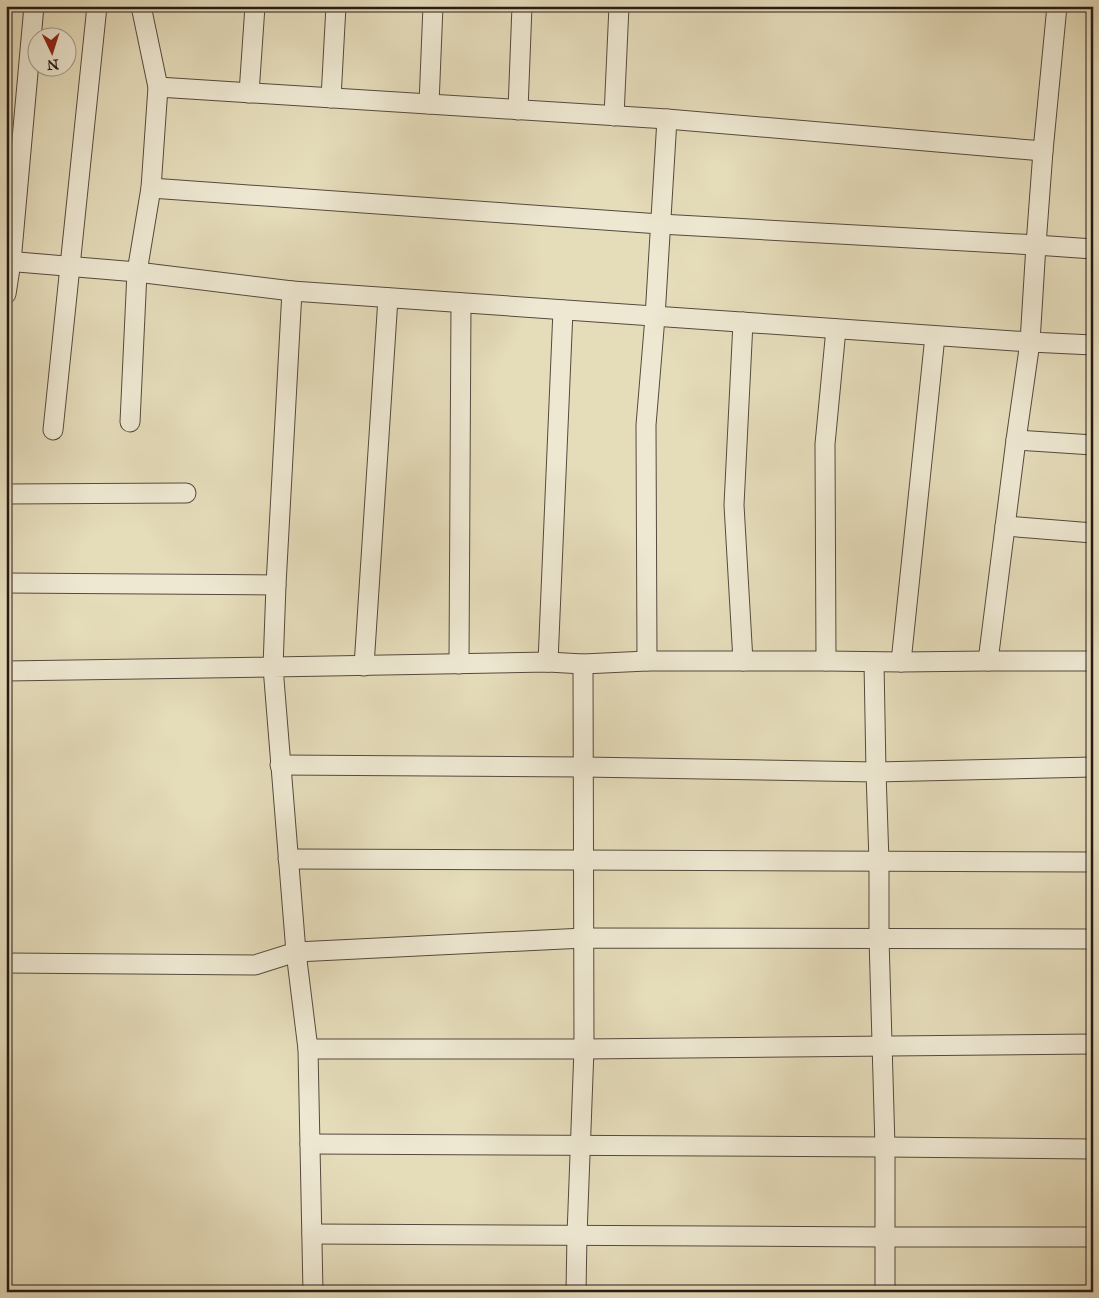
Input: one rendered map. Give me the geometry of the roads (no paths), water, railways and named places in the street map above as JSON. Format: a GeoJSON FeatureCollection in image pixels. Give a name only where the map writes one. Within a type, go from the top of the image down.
{"type":"FeatureCollection","features":[{"type":"Feature","properties":{"kind":"street"},"geometry":{"type":"LineString","coordinates":[[6,294],[34,6]]}},
{"type":"Feature","properties":{"kind":"street"},"geometry":{"type":"LineString","coordinates":[[53,430],[97,6]]}},
{"type":"Feature","properties":{"kind":"street"},"geometry":{"type":"LineString","coordinates":[[130,422],[137,272],[151,188],[158,88],[141,6]]}},
{"type":"Feature","properties":{"kind":"street"},"geometry":{"type":"LineString","coordinates":[[250,93],[255,6]]}},
{"type":"Feature","properties":{"kind":"street"},"geometry":{"type":"LineString","coordinates":[[331,98],[336,6]]}},
{"type":"Feature","properties":{"kind":"street"},"geometry":{"type":"LineString","coordinates":[[429,104],[433,6]]}},
{"type":"Feature","properties":{"kind":"street"},"geometry":{"type":"LineString","coordinates":[[518,110],[522,6]]}},
{"type":"Feature","properties":{"kind":"street"},"geometry":{"type":"LineString","coordinates":[[614,116],[618,6]]}},
{"type":"Feature","properties":{"kind":"street"},"geometry":{"type":"LineString","coordinates":[[988,661],[1030,342],[1043,151],[1057,6]]}},
{"type":"Feature","properties":{"kind":"street"},"geometry":{"type":"LineString","coordinates":[[158,88],[668,119],[1043,151]]}},
{"type":"Feature","properties":{"kind":"street"},"geometry":{"type":"LineString","coordinates":[[647,661],[646,425],[668,119]]}},
{"type":"Feature","properties":{"kind":"street"},"geometry":{"type":"LineString","coordinates":[[151,188],[660,224],[1093,249]]}},
{"type":"Feature","properties":{"kind":"street"},"geometry":{"type":"LineString","coordinates":[[9,262],[137,272],[292,291],[936,336],[1093,345]]}},
{"type":"Feature","properties":{"kind":"street"},"geometry":{"type":"LineString","coordinates":[[292,291],[273,667],[296,952],[308,1049],[314,1292]]}},
{"type":"Feature","properties":{"kind":"street"},"geometry":{"type":"LineString","coordinates":[[364,666],[388,298]]}},
{"type":"Feature","properties":{"kind":"street"},"geometry":{"type":"LineString","coordinates":[[459,664],[461,303]]}},
{"type":"Feature","properties":{"kind":"street"},"geometry":{"type":"LineString","coordinates":[[548,662],[563,310]]}},
{"type":"Feature","properties":{"kind":"street"},"geometry":{"type":"LineString","coordinates":[[743,322],[734,505],[743,661]]}},
{"type":"Feature","properties":{"kind":"street"},"geometry":{"type":"LineString","coordinates":[[826,661],[825,444],[836,329]]}},
{"type":"Feature","properties":{"kind":"street"},"geometry":{"type":"LineString","coordinates":[[901,662],[936,336]]}},
{"type":"Feature","properties":{"kind":"street"},"geometry":{"type":"LineString","coordinates":[[1016,440],[1093,445]]}},
{"type":"Feature","properties":{"kind":"street"},"geometry":{"type":"LineString","coordinates":[[6,494],[186,493]]}},
{"type":"Feature","properties":{"kind":"street"},"geometry":{"type":"LineString","coordinates":[[1005,526],[1093,533]]}},
{"type":"Feature","properties":{"kind":"street"},"geometry":{"type":"LineString","coordinates":[[6,582],[276,585]]}},
{"type":"Feature","properties":{"kind":"street"},"geometry":{"type":"LineString","coordinates":[[6,671],[548,662],[582,664],[647,661],[1093,661]]}},
{"type":"Feature","properties":{"kind":"street"},"geometry":{"type":"LineString","coordinates":[[874,662],[885,1147],[885,1292]]}},
{"type":"Feature","properties":{"kind":"street"},"geometry":{"type":"LineString","coordinates":[[576,1292],[584,1049],[582,664]]}},
{"type":"Feature","properties":{"kind":"street"},"geometry":{"type":"LineString","coordinates":[[280,765],[583,767],[876,772],[1093,767]]}},
{"type":"Feature","properties":{"kind":"street"},"geometry":{"type":"LineString","coordinates":[[288,859],[1093,862]]}},
{"type":"Feature","properties":{"kind":"street"},"geometry":{"type":"LineString","coordinates":[[6,963],[255,965],[296,952],[584,938],[1093,939]]}},
{"type":"Feature","properties":{"kind":"street"},"geometry":{"type":"LineString","coordinates":[[308,1049],[584,1049],[1093,1044]]}},
{"type":"Feature","properties":{"kind":"street"},"geometry":{"type":"LineString","coordinates":[[310,1144],[1093,1149]]}},
{"type":"Feature","properties":{"kind":"street"},"geometry":{"type":"LineString","coordinates":[[312,1234],[1093,1237]]}}]}
